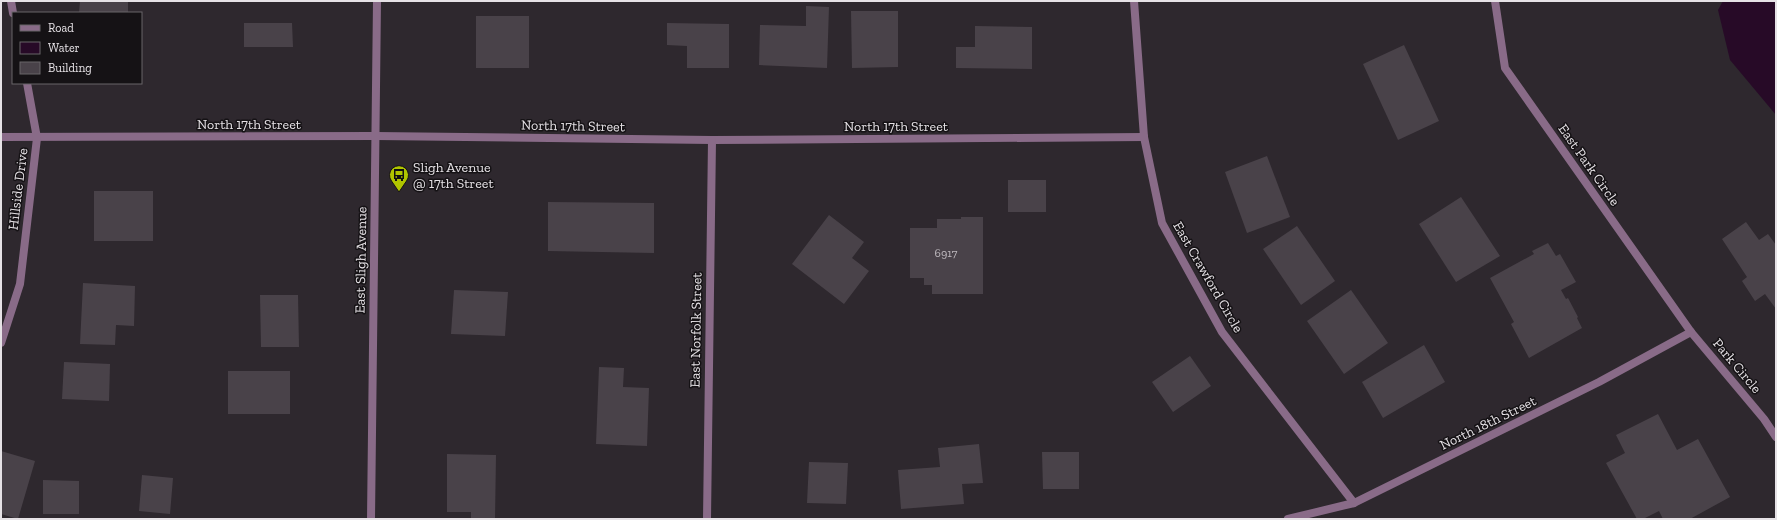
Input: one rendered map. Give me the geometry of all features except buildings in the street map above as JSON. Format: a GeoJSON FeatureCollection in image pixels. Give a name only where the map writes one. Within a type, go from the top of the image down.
{"type":"FeatureCollection","features":[{"type":"Feature","properties":{"kind":"street"},"geometry":{"type":"LineString","coordinates":[[11,1],[13,12]]}},
{"type":"Feature","properties":{"kind":"street","name":"East Sligh Avenue"},"geometry":{"type":"LineString","coordinates":[[370,519],[378,1]]}},
{"type":"Feature","properties":{"kind":"street","name":"East Crawford Circle"},"geometry":{"type":"LineString","coordinates":[[1134,1],[1144,137],[1162,223],[1222,332],[1354,503]]}},
{"type":"Feature","properties":{"kind":"street","name":"East Park Circle"},"geometry":{"type":"LineString","coordinates":[[1495,1],[1505,68],[1691,332]]}},
{"type":"Feature","properties":{"kind":"street","name":"Hillside Drive"},"geometry":{"type":"LineString","coordinates":[[1,343],[20,284],[37,138],[27,84]]}},
{"type":"Feature","properties":{"kind":"street","name":"North 17th Street"},"geometry":{"type":"LineString","coordinates":[[1,137],[376,136],[712,140],[1144,137]]}},
{"type":"Feature","properties":{"kind":"street","name":"East Norfolk Street"},"geometry":{"type":"LineString","coordinates":[[707,519],[712,140]]}},
{"type":"Feature","properties":{"kind":"street","name":"Park Circle"},"geometry":{"type":"LineString","coordinates":[[1691,332],[1764,419],[1776,437]]}},
{"type":"Feature","properties":{"kind":"street","name":"North 18th Street"},"geometry":{"type":"LineString","coordinates":[[1288,519],[1354,503],[1599,382],[1691,332]]}},
{"type":"Feature","properties":{"kind":"water"},"geometry":{"type":"Polygon","coordinates":[[[1723,1],[1776,1],[1776,115],[1730,60],[1718,10],[1723,1]]]}},
{"type":"Feature","properties":{"kind":"place","name":"Sligh Avenue @ 17th Street"},"geometry":{"type":"Point","coordinates":[399,192]}}]}
